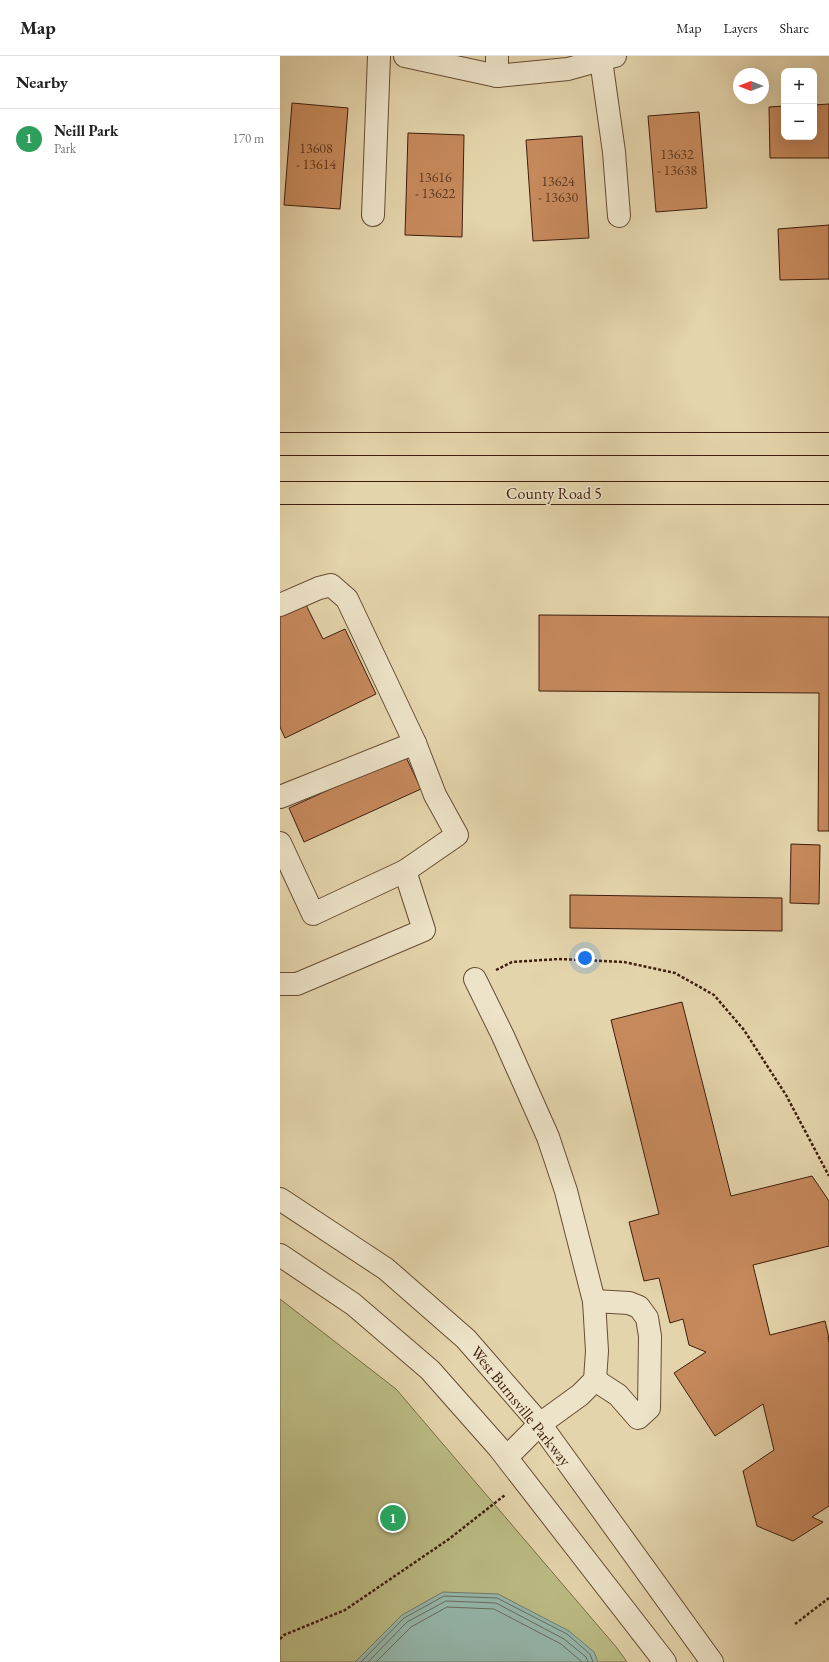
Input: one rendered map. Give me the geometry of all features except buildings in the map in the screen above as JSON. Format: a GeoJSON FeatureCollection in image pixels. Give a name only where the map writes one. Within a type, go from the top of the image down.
{"type":"FeatureCollection","features":[{"type":"Feature","properties":{"kind":"main road"},"geometry":{"type":"LineString","coordinates":[[280,444],[829,444]]}},
{"type":"Feature","properties":{"kind":"main road","name":"County Road 5"},"geometry":{"type":"LineString","coordinates":[[280,493],[829,493]]}},
{"type":"Feature","properties":{"kind":"street"},"geometry":{"type":"LineString","coordinates":[[373,215],[379,56]]}},
{"type":"Feature","properties":{"kind":"street"},"geometry":{"type":"LineString","coordinates":[[405,56],[497,66],[568,69],[608,58],[619,216]]}},
{"type":"Feature","properties":{"kind":"street"},"geometry":{"type":"LineString","coordinates":[[280,605],[319,588],[331,585],[347,599],[415,743],[435,795],[457,835],[405,871],[313,914],[280,843]]}},
{"type":"Feature","properties":{"kind":"street"},"geometry":{"type":"LineString","coordinates":[[280,797],[415,743]]}},
{"type":"Feature","properties":{"kind":"street"},"geometry":{"type":"LineString","coordinates":[[280,984],[297,984],[424,930],[405,871]]}},
{"type":"Feature","properties":{"kind":"street"},"geometry":{"type":"LineString","coordinates":[[475,979],[503,1036],[548,1137],[566,1191],[594,1301],[597,1350],[595,1380],[580,1395],[540,1424],[507,1458]]}},
{"type":"Feature","properties":{"kind":"street","name":"West Burnsville Parkway"},"geometry":{"type":"LineString","coordinates":[[280,1199],[386,1268],[466,1339],[540,1424],[712,1662]]}},
{"type":"Feature","properties":{"kind":"street"},"geometry":{"type":"LineString","coordinates":[[280,1254],[353,1304],[430,1370],[507,1458],[665,1662]]}},
{"type":"Feature","properties":{"kind":"street"},"geometry":{"type":"LineString","coordinates":[[594,1301],[629,1302],[639,1307],[648,1318],[650,1336],[649,1408],[638,1418],[618,1395],[595,1380]]}},
{"type":"Feature","properties":{"kind":"path"},"geometry":{"type":"LineString","coordinates":[[475,979],[512,962],[559,959],[624,962],[675,973],[714,995],[744,1030],[786,1095],[829,1176]]}},
{"type":"Feature","properties":{"kind":"path"},"geometry":{"type":"LineString","coordinates":[[280,1638],[344,1610],[449,1539],[505,1495]]}},
{"type":"Feature","properties":{"kind":"path"},"geometry":{"type":"LineString","coordinates":[[795,1624],[829,1598]]}},
{"type":"Feature","properties":{"kind":"green space"},"geometry":{"type":"Polygon","coordinates":[[[280,1299],[396,1389],[617,1648],[627,1662],[280,1662],[280,1299]]]}},
{"type":"Feature","properties":{"kind":"water"},"geometry":{"type":"Polygon","coordinates":[[[443,1592],[498,1594],[569,1631],[594,1652],[598,1662],[355,1662],[402,1615],[443,1592]]]}},
{"type":"Feature","properties":{"kind":"place","name":"Neill Park"},"geometry":{"type":"Point","coordinates":[393,1518]}}]}
